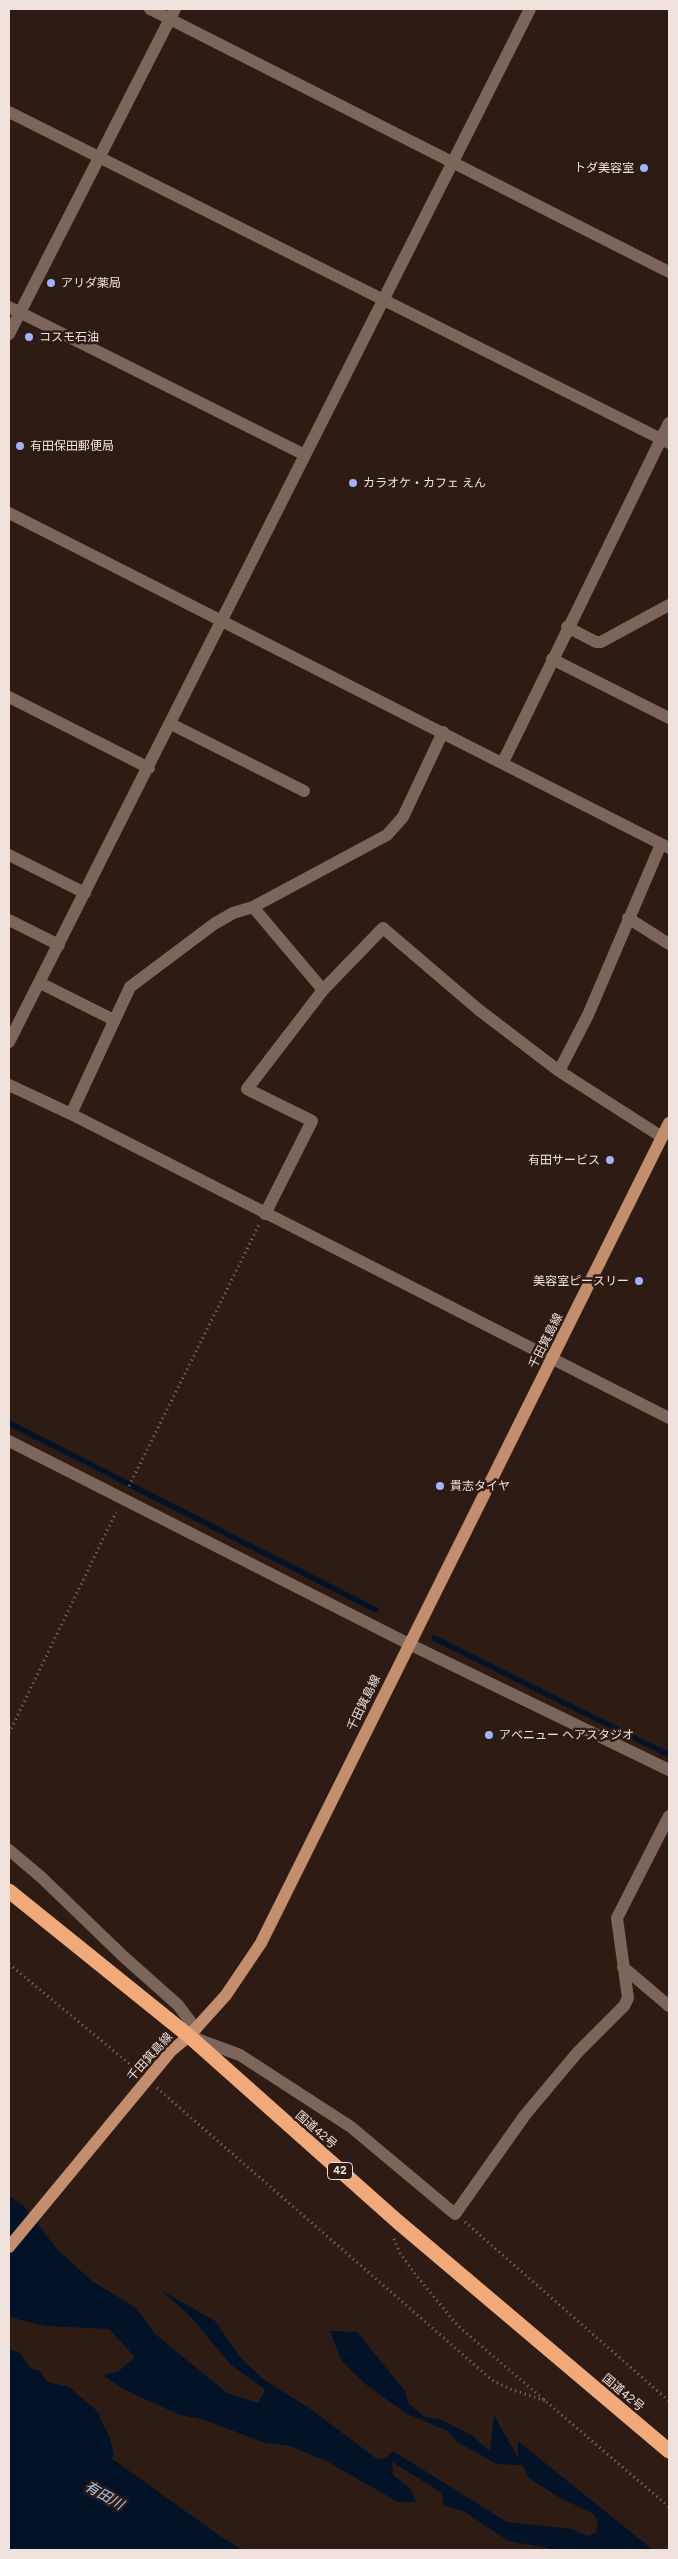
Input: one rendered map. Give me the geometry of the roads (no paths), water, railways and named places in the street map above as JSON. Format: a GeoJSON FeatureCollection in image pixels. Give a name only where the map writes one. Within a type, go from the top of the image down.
{"type":"FeatureCollection","features":[{"type":"Feature","properties":{"kind":"highway","name":"国道42号"},"geometry":{"type":"LineString","coordinates":[[9,1892],[192,2033],[397,2221],[669,2451]]}},
{"type":"Feature","properties":{"kind":"main road","name":"千田箕島線"},"geometry":{"type":"LineString","coordinates":[[9,2247],[171,2051],[192,2033],[231,1988],[261,1943],[669,1123]]}},
{"type":"Feature","properties":{"kind":"street"},"geometry":{"type":"LineString","coordinates":[[150,9],[173,14],[454,163],[669,272]]}},
{"type":"Feature","properties":{"kind":"street"},"geometry":{"type":"LineString","coordinates":[[9,1042],[12,1029],[40,983],[530,9]]}},
{"type":"Feature","properties":{"kind":"street"},"geometry":{"type":"LineString","coordinates":[[9,334],[14,310],[99,158],[173,14]]}},
{"type":"Feature","properties":{"kind":"street"},"geometry":{"type":"LineString","coordinates":[[9,112],[665,441]]}},
{"type":"Feature","properties":{"kind":"street"},"geometry":{"type":"LineString","coordinates":[[14,310],[305,455]]}},
{"type":"Feature","properties":{"kind":"street"},"geometry":{"type":"LineString","coordinates":[[503,762],[568,627],[665,441],[669,423]]}},
{"type":"Feature","properties":{"kind":"street"},"geometry":{"type":"LineString","coordinates":[[9,514],[503,762],[665,846],[628,918],[588,1015],[559,1072]]}},
{"type":"Feature","properties":{"kind":"street"},"geometry":{"type":"LineString","coordinates":[[568,627],[596,642],[601,642],[669,605]]}},
{"type":"Feature","properties":{"kind":"street"},"geometry":{"type":"LineString","coordinates":[[552,659],[669,718]]}},
{"type":"Feature","properties":{"kind":"street"},"geometry":{"type":"LineString","coordinates":[[9,697],[148,768]]}},
{"type":"Feature","properties":{"kind":"street"},"geometry":{"type":"LineString","coordinates":[[171,724],[304,791]]}},
{"type":"Feature","properties":{"kind":"street"},"geometry":{"type":"LineString","coordinates":[[71,1114],[124,998],[136,981],[214,924],[233,913],[253,907],[377,843],[392,831],[404,817],[443,732]]}},
{"type":"Feature","properties":{"kind":"street"},"geometry":{"type":"LineString","coordinates":[[9,855],[85,893]]}},
{"type":"Feature","properties":{"kind":"street"},"geometry":{"type":"LineString","coordinates":[[253,907],[323,990]]}},
{"type":"Feature","properties":{"kind":"street"},"geometry":{"type":"LineString","coordinates":[[628,918],[669,944]]}},
{"type":"Feature","properties":{"kind":"street"},"geometry":{"type":"LineString","coordinates":[[9,920],[58,945]]}},
{"type":"Feature","properties":{"kind":"street"},"geometry":{"type":"LineString","coordinates":[[265,1214],[312,1120],[247,1089],[323,990],[383,928],[479,1010],[559,1072],[618,1112],[662,1137]]}},
{"type":"Feature","properties":{"kind":"street"},"geometry":{"type":"LineString","coordinates":[[40,983],[114,1020]]}},
{"type":"Feature","properties":{"kind":"street"},"geometry":{"type":"LineString","coordinates":[[9,1085],[71,1114],[669,1418]]}},
{"type":"Feature","properties":{"kind":"street"},"geometry":{"type":"LineString","coordinates":[[9,1441],[409,1644],[669,1770]]}},
{"type":"Feature","properties":{"kind":"street"},"geometry":{"type":"LineString","coordinates":[[9,1850],[41,1877],[124,1957],[178,2005],[192,2033],[240,2055],[351,2126],[455,2214],[525,2115],[577,2053],[624,2006],[628,1998],[616,1918],[669,1816]]}},
{"type":"Feature","properties":{"kind":"street"},"geometry":{"type":"LineString","coordinates":[[623,1967],[669,2006]]}},
{"type":"Feature","properties":{"kind":"water"},"geometry":{"type":"Polygon","coordinates":[[[9,2196],[23,2205],[57,2249],[92,2281],[136,2308],[155,2334],[227,2393],[258,2403],[265,2390],[230,2364],[191,2317],[161,2290],[215,2321],[239,2356],[263,2379],[312,2410],[377,2459],[386,2458],[393,2451],[507,2522],[572,2529],[587,2536],[596,2533],[598,2523],[594,2514],[560,2498],[529,2478],[522,2465],[496,2464],[456,2441],[448,2431],[407,2414],[364,2383],[341,2360],[330,2331],[357,2332],[405,2391],[408,2403],[425,2417],[439,2419],[470,2434],[490,2451],[494,2415],[518,2458],[518,2441],[653,2550],[558,2550],[508,2541],[463,2511],[444,2505],[442,2493],[392,2462],[393,2475],[410,2488],[416,2502],[398,2502],[328,2462],[290,2446],[265,2443],[202,2419],[180,2415],[123,2389],[103,2375],[119,2371],[135,2357],[109,2329],[46,2326],[9,2317],[9,2196]]]}},
{"type":"Feature","properties":{"kind":"water","name":"有田川"},"geometry":{"type":"Polygon","coordinates":[[[9,2349],[19,2352],[31,2369],[40,2371],[47,2382],[69,2387],[97,2411],[110,2438],[114,2455],[111,2458],[220,2536],[243,2550],[9,2550],[9,2349]]]}},
{"type":"Feature","properties":{"kind":"waterway"},"geometry":{"type":"LineString","coordinates":[[9,1423],[376,1610]]}},
{"type":"Feature","properties":{"kind":"waterway"},"geometry":{"type":"LineString","coordinates":[[434,1638],[669,1755]]}},
{"type":"Feature","properties":{"kind":"place","name":"トダ美容室"},"geometry":{"type":"Point","coordinates":[644,168]}},
{"type":"Feature","properties":{"kind":"place","name":"アリダ薬局"},"geometry":{"type":"Point","coordinates":[51,283]}},
{"type":"Feature","properties":{"kind":"place","name":"コスモ石油"},"geometry":{"type":"Point","coordinates":[29,337]}},
{"type":"Feature","properties":{"kind":"place","name":"有田保田郵便局"},"geometry":{"type":"Point","coordinates":[20,446]}},
{"type":"Feature","properties":{"kind":"place","name":"カラオケ・カフェ えん"},"geometry":{"type":"Point","coordinates":[353,483]}},
{"type":"Feature","properties":{"kind":"place","name":"有田サービス"},"geometry":{"type":"Point","coordinates":[610,1160]}},
{"type":"Feature","properties":{"kind":"place","name":"美容室ピースリー"},"geometry":{"type":"Point","coordinates":[639,1281]}},
{"type":"Feature","properties":{"kind":"place","name":"貴志タイヤ"},"geometry":{"type":"Point","coordinates":[440,1486]}},
{"type":"Feature","properties":{"kind":"place","name":"アベニュー ヘアスタジオ"},"geometry":{"type":"Point","coordinates":[489,1735]}}]}
